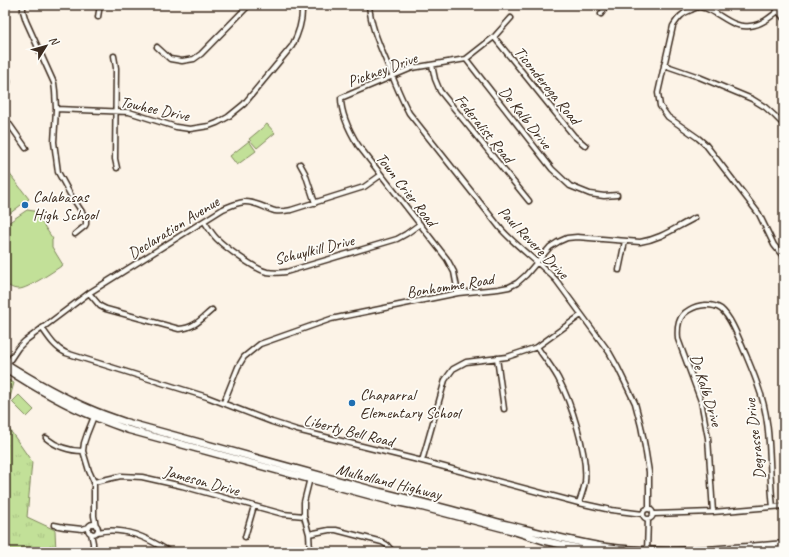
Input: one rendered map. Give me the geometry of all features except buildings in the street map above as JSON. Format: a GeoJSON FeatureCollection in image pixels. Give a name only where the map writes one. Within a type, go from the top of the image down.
{"type":"FeatureCollection","features":[{"type":"Feature","properties":{"kind":"main road"},"geometry":{"type":"LineString","coordinates":[[777,8],[784,17]]}},
{"type":"Feature","properties":{"kind":"main road","name":"Mulholland Highway"},"geometry":{"type":"LineString","coordinates":[[6,366],[23,380],[55,398],[95,414],[311,476],[387,500],[422,507],[510,530],[545,541],[577,548],[607,552]]}},
{"type":"Feature","properties":{"kind":"main road","name":"Mulholland Highway"},"geometry":{"type":"LineString","coordinates":[[311,476],[413,500],[561,539],[607,547],[647,551],[682,551],[730,550],[784,544]]}},
{"type":"Feature","properties":{"kind":"main road"},"geometry":{"type":"LineString","coordinates":[[750,552],[784,549]]}},
{"type":"Feature","properties":{"kind":"street"},"geometry":{"type":"LineString","coordinates":[[23,5],[26,21],[54,83],[56,91],[54,142],[58,172],[87,221],[75,234]]}},
{"type":"Feature","properties":{"kind":"street"},"geometry":{"type":"LineString","coordinates":[[98,16],[100,5]]}},
{"type":"Feature","properties":{"kind":"street"},"geometry":{"type":"LineString","coordinates":[[158,47],[170,59],[182,61],[194,59],[201,54],[249,5]]}},
{"type":"Feature","properties":{"kind":"street","name":"Towhee Drive"},"geometry":{"type":"LineString","coordinates":[[56,109],[129,112],[176,127],[190,128],[209,126],[217,123],[228,117],[244,104],[292,46],[297,36],[303,15],[302,5]]}},
{"type":"Feature","properties":{"kind":"street","name":"Paul Revere Drive"},"geometry":{"type":"LineString","coordinates":[[370,5],[370,16],[374,32],[400,97],[409,113],[501,229],[511,240],[556,280],[618,368],[635,403],[646,447],[649,509]]}},
{"type":"Feature","properties":{"kind":"street"},"geometry":{"type":"LineString","coordinates":[[601,14],[606,5]]}},
{"type":"Feature","properties":{"kind":"street"},"geometry":{"type":"LineString","coordinates":[[784,6],[777,8],[764,21],[757,25],[743,27],[736,25],[710,10],[699,6],[686,12],[678,18],[673,26],[658,94],[660,106],[668,117],[706,145],[759,214],[774,245],[784,257]]}},
{"type":"Feature","properties":{"kind":"street","name":"Pickney Drive"},"geometry":{"type":"LineString","coordinates":[[341,98],[412,68],[466,59],[494,37],[511,18]]}},
{"type":"Feature","properties":{"kind":"street","name":"Ticonderoga Road"},"geometry":{"type":"LineString","coordinates":[[494,37],[574,136],[586,146]]}},
{"type":"Feature","properties":{"kind":"street"},"geometry":{"type":"LineString","coordinates":[[114,56],[116,68],[115,159],[117,168]]}},
{"type":"Feature","properties":{"kind":"street","name":"De Kalb Drive"},"geometry":{"type":"LineString","coordinates":[[466,59],[552,169],[570,186],[590,194],[604,196],[617,195]]}},
{"type":"Feature","properties":{"kind":"street","name":"Federalist Road"},"geometry":{"type":"LineString","coordinates":[[432,65],[440,92],[529,201]]}},
{"type":"Feature","properties":{"kind":"street"},"geometry":{"type":"LineString","coordinates":[[664,65],[752,99],[770,112],[784,125]]}},
{"type":"Feature","properties":{"kind":"street"},"geometry":{"type":"LineString","coordinates":[[5,71],[8,84],[5,92]]}},
{"type":"Feature","properties":{"kind":"street","name":"Town Crier Road"},"geometry":{"type":"LineString","coordinates":[[341,98],[351,134],[451,265],[454,272],[458,293]]}},
{"type":"Feature","properties":{"kind":"street"},"geometry":{"type":"LineString","coordinates":[[5,118],[26,148]]}},
{"type":"Feature","properties":{"kind":"street"},"geometry":{"type":"LineString","coordinates":[[300,164],[305,173],[315,203]]}},
{"type":"Feature","properties":{"kind":"street","name":"Declaration Avenue"},"geometry":{"type":"LineString","coordinates":[[6,366],[18,348],[25,341],[89,293],[204,221],[234,204],[253,202],[282,212],[364,187],[381,175]]}},
{"type":"Feature","properties":{"kind":"street","name":"Bonhomme Road"},"geometry":{"type":"LineString","coordinates":[[224,402],[238,367],[244,357],[260,344],[331,319],[458,293],[509,287],[518,283],[526,276],[550,247],[567,238],[577,236],[640,242],[660,237],[695,218]]}},
{"type":"Feature","properties":{"kind":"street","name":"Schuylkill Drive"},"geometry":{"type":"LineString","coordinates":[[204,221],[213,234],[224,245],[255,267],[276,273],[286,272],[397,238],[406,234],[420,224]]}},
{"type":"Feature","properties":{"kind":"street"},"geometry":{"type":"LineString","coordinates":[[619,270],[624,241]]}},
{"type":"Feature","properties":{"kind":"street"},"geometry":{"type":"LineString","coordinates":[[89,293],[100,306],[106,309],[179,329],[194,325],[212,310]]}},
{"type":"Feature","properties":{"kind":"street","name":"Degrasse Drive"},"geometry":{"type":"LineString","coordinates":[[695,306],[712,305],[721,310],[728,317],[759,387],[766,411],[769,436],[773,507]]}},
{"type":"Feature","properties":{"kind":"street","name":"De Kalb Drive"},"geometry":{"type":"LineString","coordinates":[[695,306],[686,312],[679,320],[677,328],[678,339],[701,401],[708,438],[713,512]]}},
{"type":"Feature","properties":{"kind":"street"},"geometry":{"type":"LineString","coordinates":[[422,461],[445,380],[453,369],[466,362],[507,356],[537,347],[581,315]]}},
{"type":"Feature","properties":{"kind":"street","name":"Liberty Bell Road"},"geometry":{"type":"LineString","coordinates":[[42,328],[60,351],[224,402],[272,422],[297,430],[422,461],[579,503],[611,510],[643,514]]}},
{"type":"Feature","properties":{"kind":"street"},"geometry":{"type":"LineString","coordinates":[[537,347],[558,378],[572,412],[580,438],[585,471],[585,483],[579,503]]}},
{"type":"Feature","properties":{"kind":"street"},"geometry":{"type":"LineString","coordinates":[[497,358],[504,410]]}},
{"type":"Feature","properties":{"kind":"street"},"geometry":{"type":"LineString","coordinates":[[93,543],[98,530],[94,516],[94,482],[83,451],[84,443],[95,414]]}},
{"type":"Feature","properties":{"kind":"street"},"geometry":{"type":"LineString","coordinates":[[46,438],[52,443],[72,451],[83,451]]}},
{"type":"Feature","properties":{"kind":"street","name":"Jameson Drive"},"geometry":{"type":"LineString","coordinates":[[94,482],[121,476],[142,477],[175,484],[283,514],[304,516]]}},
{"type":"Feature","properties":{"kind":"street"},"geometry":{"type":"LineString","coordinates":[[310,552],[309,534],[304,516],[304,502],[311,476]]}},
{"type":"Feature","properties":{"kind":"street"},"geometry":{"type":"LineString","coordinates":[[245,537],[254,506]]}},
{"type":"Feature","properties":{"kind":"street"},"geometry":{"type":"LineString","coordinates":[[648,519],[654,514],[713,512],[784,506]]}},
{"type":"Feature","properties":{"kind":"street"},"geometry":{"type":"LineString","coordinates":[[648,519],[644,517],[643,514],[646,510],[649,509],[653,511],[654,514]]}},
{"type":"Feature","properties":{"kind":"street"},"geometry":{"type":"LineString","coordinates":[[93,552],[93,543],[88,529],[94,516]]}},
{"type":"Feature","properties":{"kind":"street"},"geometry":{"type":"LineString","coordinates":[[647,551],[648,519]]}},
{"type":"Feature","properties":{"kind":"street"},"geometry":{"type":"LineString","coordinates":[[54,525],[64,528],[82,529],[94,534],[107,530]]}},
{"type":"Feature","properties":{"kind":"street"},"geometry":{"type":"LineString","coordinates":[[82,529],[93,525],[107,530],[127,532],[154,542],[164,550],[170,552]]}},
{"type":"Feature","properties":{"kind":"street"},"geometry":{"type":"LineString","coordinates":[[309,534],[336,530],[382,542],[393,552]]}},
{"type":"Feature","properties":{"kind":"street"},"geometry":{"type":"LineString","coordinates":[[408,552],[426,552]]}},
{"type":"Feature","properties":{"kind":"green space"},"geometry":{"type":"Polygon","coordinates":[[[267,124],[275,133],[257,148],[249,139],[267,124]]]}},
{"type":"Feature","properties":{"kind":"green space"},"geometry":{"type":"Polygon","coordinates":[[[249,141],[256,151],[237,165],[230,156],[249,141]]]}},
{"type":"Feature","properties":{"kind":"green space"},"geometry":{"type":"Polygon","coordinates":[[[5,168],[29,199],[5,217],[5,168]]]}},
{"type":"Feature","properties":{"kind":"green space"},"geometry":{"type":"Polygon","coordinates":[[[27,210],[34,211],[53,239],[52,247],[63,265],[29,286],[17,289],[12,288],[5,283],[5,225],[27,210]]]}},
{"type":"Feature","properties":{"kind":"green space"},"geometry":{"type":"Polygon","coordinates":[[[5,378],[14,383],[5,415],[5,378]]]}},
{"type":"Feature","properties":{"kind":"green space"},"geometry":{"type":"Polygon","coordinates":[[[19,395],[34,410],[27,417],[12,402],[19,395]]]}},
{"type":"Feature","properties":{"kind":"green space"},"geometry":{"type":"Polygon","coordinates":[[[5,423],[32,462],[27,517],[55,530],[56,552],[5,552],[5,423]]]}},
{"type":"Feature","properties":{"kind":"place","name":"Calabasas High School"},"geometry":{"type":"Point","coordinates":[25,205]}},
{"type":"Feature","properties":{"kind":"place","name":"Chaparral Elementary School"},"geometry":{"type":"Point","coordinates":[352,403]}}]}
